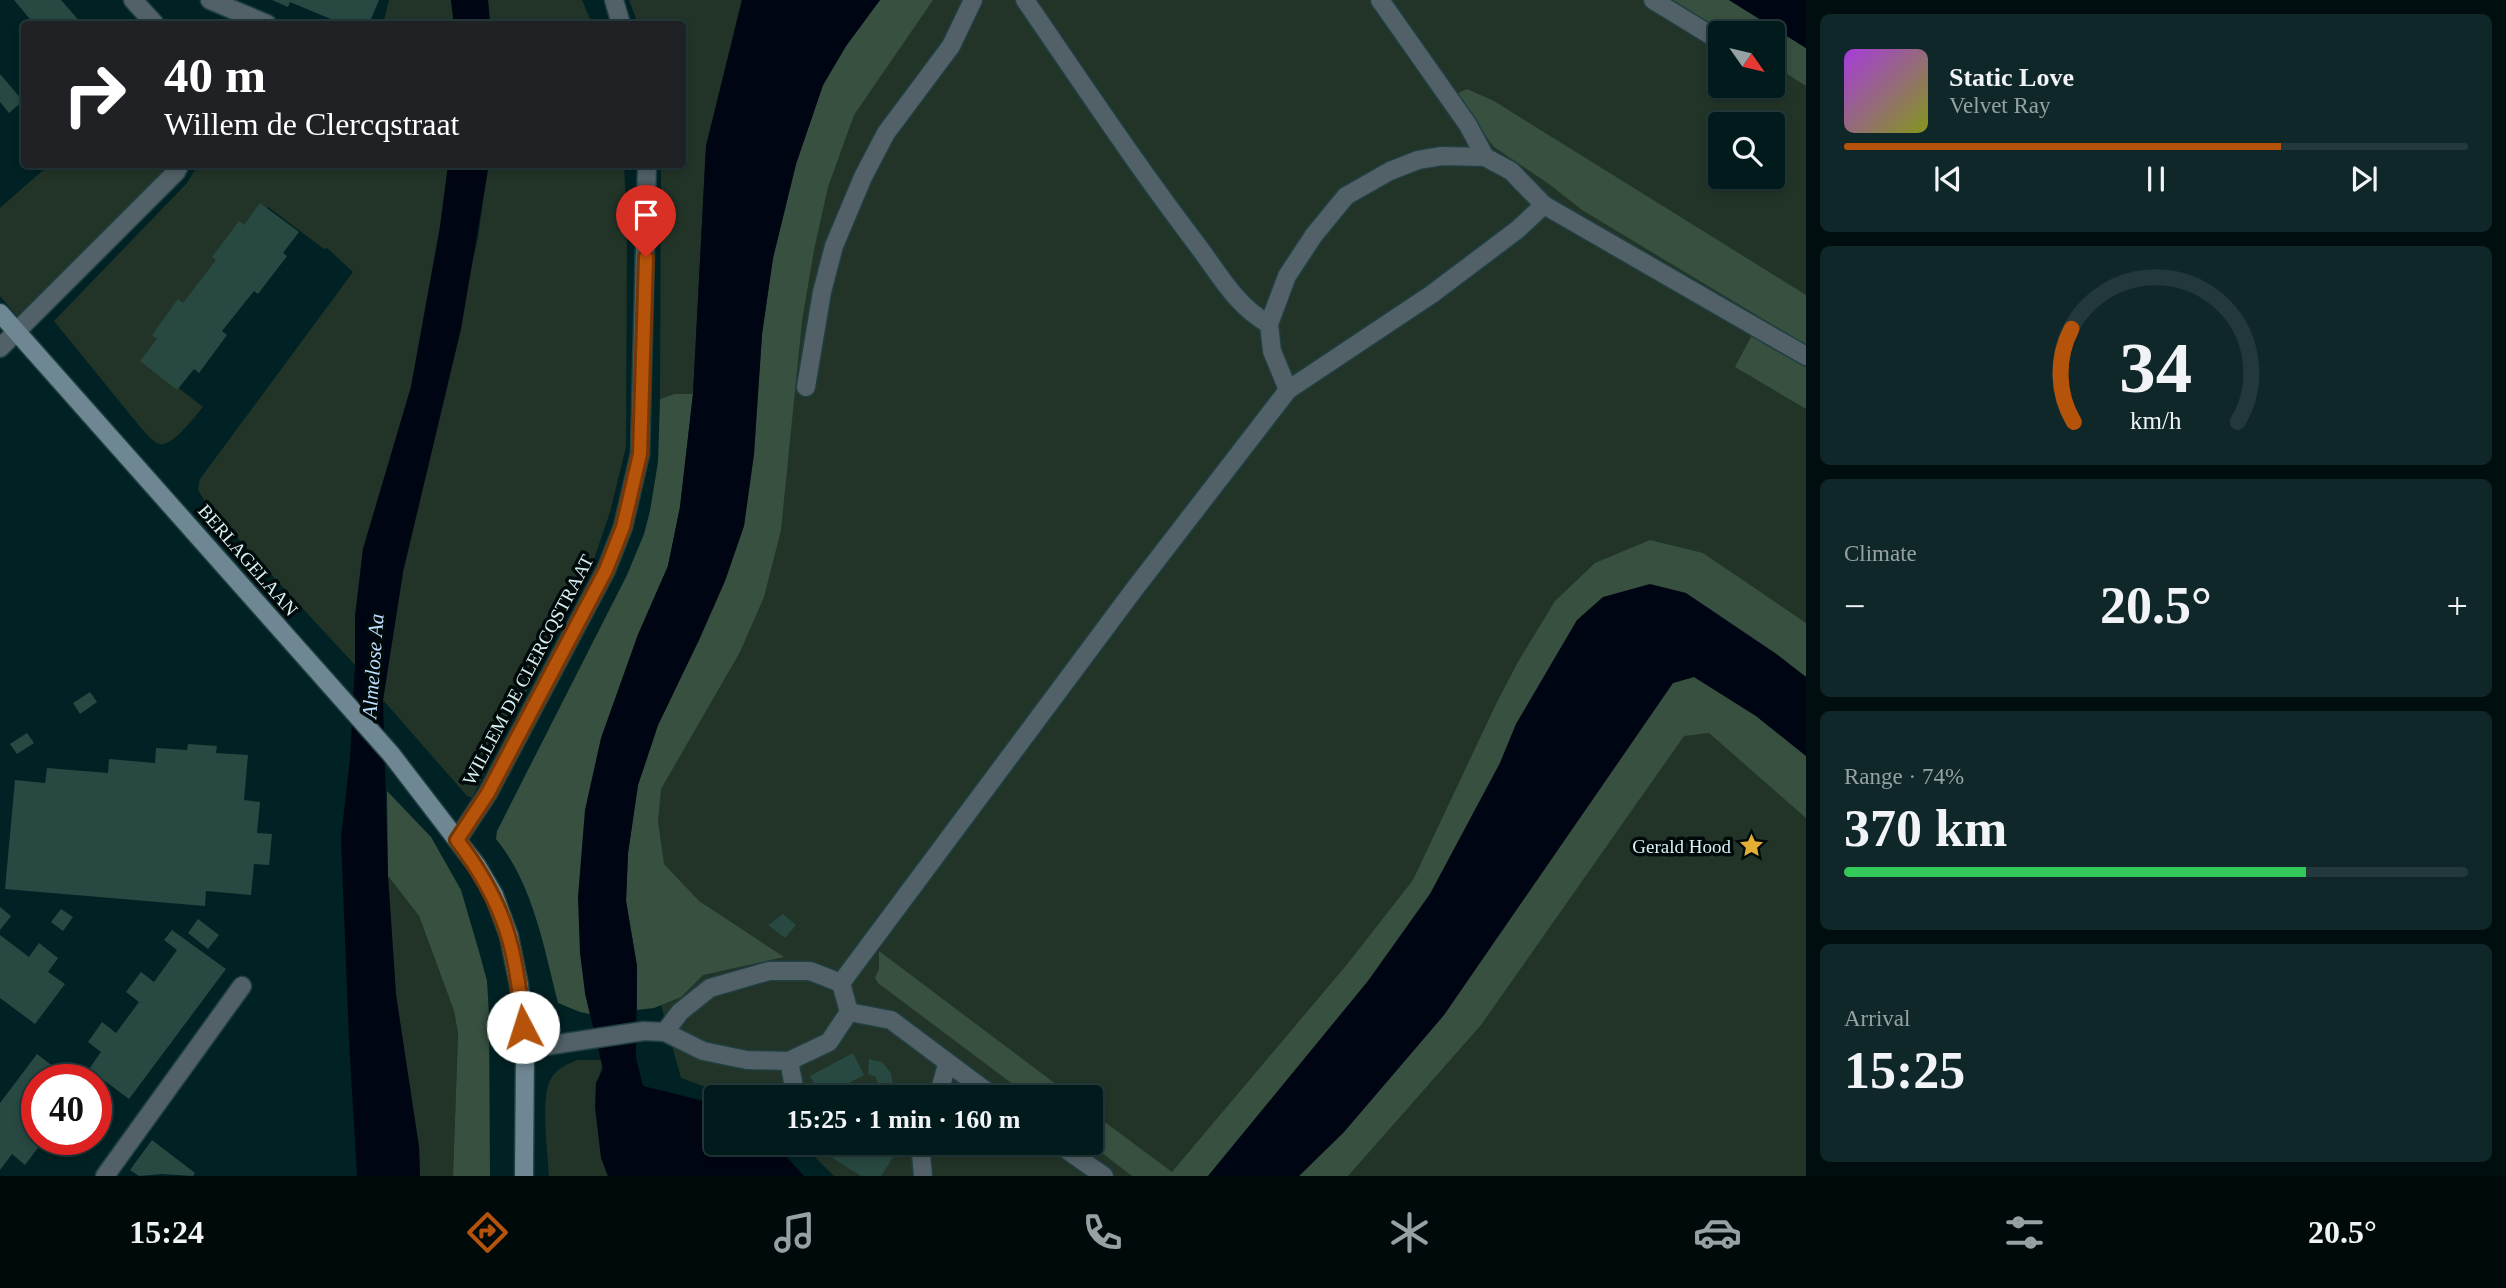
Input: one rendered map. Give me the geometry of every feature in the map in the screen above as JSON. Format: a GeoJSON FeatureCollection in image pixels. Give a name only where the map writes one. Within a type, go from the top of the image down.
{"type":"FeatureCollection","features":[{"type":"Feature","properties":{"kind":"street"},"geometry":{"type":"LineString","coordinates":[[133,0],[152,21]]}},
{"type":"Feature","properties":{"kind":"street"},"geometry":{"type":"LineString","coordinates":[[210,0],[260,21]]}},
{"type":"Feature","properties":{"kind":"street"},"geometry":{"type":"LineString","coordinates":[[614,0],[620,21]]}},
{"type":"Feature","properties":{"kind":"street"},"geometry":{"type":"LineString","coordinates":[[806,387],[822,292],[834,246],[863,177],[886,133],[951,46],[974,0]]}},
{"type":"Feature","properties":{"kind":"street"},"geometry":{"type":"LineString","coordinates":[[1025,0],[1156,191],[1231,292],[1252,315],[1269,324]]}},
{"type":"Feature","properties":{"kind":"street"},"geometry":{"type":"LineString","coordinates":[[1380,0],[1468,125],[1485,157]]}},
{"type":"Feature","properties":{"kind":"street"},"geometry":{"type":"LineString","coordinates":[[1653,0],[1708,34]]}},
{"type":"Feature","properties":{"kind":"street"},"geometry":{"type":"LineString","coordinates":[[1288,390],[1272,351],[1269,324],[1287,276],[1314,235],[1346,196],[1390,171],[1418,160],[1442,156],[1485,157],[1511,171],[1545,205],[1806,356]]}},
{"type":"Feature","properties":{"kind":"street"},"geometry":{"type":"LineString","coordinates":[[0,348],[177,168]]}},
{"type":"Feature","properties":{"kind":"street","name":"WILLEM DE CLERCQSTRAAT"},"geometry":{"type":"LineString","coordinates":[[457,840],[488,793],[606,570],[623,527],[640,454],[643,415],[647,168]]}},
{"type":"Feature","properties":{"kind":"street"},"geometry":{"type":"LineString","coordinates":[[841,983],[1133,592],[1288,390],[1432,293],[1517,230],[1545,205]]}},
{"type":"Feature","properties":{"kind":"street","name":"BERLAGELAAN"},"geometry":{"type":"LineString","coordinates":[[0,313],[391,754],[457,840]]}},
{"type":"Feature","properties":{"kind":"street"},"geometry":{"type":"LineString","coordinates":[[457,840],[494,895],[509,936],[519,985],[525,1048],[524,1176]]}},
{"type":"Feature","properties":{"kind":"street"},"geometry":{"type":"LineString","coordinates":[[665,1032],[680,1012],[710,988],[769,971],[810,971],[841,983]]}},
{"type":"Feature","properties":{"kind":"street"},"geometry":{"type":"LineString","coordinates":[[525,1048],[644,1031],[665,1032],[703,1051],[747,1060],[789,1061],[830,1042],[849,1012],[841,983]]}},
{"type":"Feature","properties":{"kind":"street"},"geometry":{"type":"LineString","coordinates":[[104,1176],[242,986]]}},
{"type":"Feature","properties":{"kind":"street"},"geometry":{"type":"LineString","coordinates":[[849,1012],[891,1020],[976,1085]]}},
{"type":"Feature","properties":{"kind":"street"},"geometry":{"type":"LineString","coordinates":[[789,1061],[794,1085]]}},
{"type":"Feature","properties":{"kind":"street"},"geometry":{"type":"LineString","coordinates":[[941,1085],[947,1064]]}},
{"type":"Feature","properties":{"kind":"street"},"geometry":{"type":"LineString","coordinates":[[921,1155],[923,1176]]}},
{"type":"Feature","properties":{"kind":"street"},"geometry":{"type":"LineString","coordinates":[[1074,1155],[1104,1176]]}},
{"type":"Feature","properties":{"kind":"green space"},"geometry":{"type":"Polygon","coordinates":[[[389,0],[451,0],[454,21],[384,21],[389,0]]]}},
{"type":"Feature","properties":{"kind":"green space"},"geometry":{"type":"Polygon","coordinates":[[[488,0],[582,0],[591,21],[490,21],[488,0]]]}},
{"type":"Feature","properties":{"kind":"green space"},"geometry":{"type":"Polygon","coordinates":[[[629,0],[742,0],[706,146],[693,394],[674,394],[660,399],[661,168],[686,168],[686,21],[637,21],[629,0]]]}},
{"type":"Feature","properties":{"kind":"green space"},"geometry":{"type":"Polygon","coordinates":[[[880,0],[933,0],[854,115],[828,187],[802,321],[781,530],[764,597],[740,652],[661,789],[658,822],[664,864],[699,901],[784,957],[703,975],[681,997],[654,1008],[637,1010],[637,966],[626,901],[628,853],[638,785],[658,725],[725,581],[744,526],[754,454],[762,334],[773,258],[796,164],[823,85],[846,46],[880,0]]]}},
{"type":"Feature","properties":{"kind":"green space"},"geometry":{"type":"Polygon","coordinates":[[[907,0],[1705,0],[1715,21],[1708,21],[1708,98],[1785,98],[1785,51],[1806,64],[1806,1176],[834,1176],[813,1155],[1103,1155],[1103,1085],[704,1086],[681,1078],[652,972],[652,781],[804,212],[907,0]]]}},
{"type":"Feature","properties":{"kind":"green space"},"geometry":{"type":"Polygon","coordinates":[[[1672,0],[1729,0],[1763,21],[1708,21],[1672,0]]]}},
{"type":"Feature","properties":{"kind":"green space"},"geometry":{"type":"Polygon","coordinates":[[[1785,35],[1806,48],[1806,86],[1785,73],[1785,35]]]}},
{"type":"Feature","properties":{"kind":"green space"},"geometry":{"type":"Polygon","coordinates":[[[1467,89],[1494,101],[1806,295],[1806,345],[1582,210],[1494,147],[1458,93],[1467,89]]]}},
{"type":"Feature","properties":{"kind":"green space"},"geometry":{"type":"Polygon","coordinates":[[[46,168],[165,168],[17,316],[0,296],[0,208],[46,168]]]}},
{"type":"Feature","properties":{"kind":"green space"},"geometry":{"type":"Polygon","coordinates":[[[196,168],[448,168],[440,227],[411,387],[363,549],[355,617],[355,665],[208,506],[198,490],[200,479],[353,272],[327,248],[324,249],[268,207],[148,364],[203,407],[183,430],[164,444],[154,441],[141,428],[54,321],[187,183],[196,168]]]}},
{"type":"Feature","properties":{"kind":"green space"},"geometry":{"type":"Polygon","coordinates":[[[488,168],[624,168],[627,229],[626,447],[610,512],[594,559],[472,798],[467,796],[383,700],[403,572],[478,238],[488,168]]]}},
{"type":"Feature","properties":{"kind":"green space"},"geometry":{"type":"Polygon","coordinates":[[[1752,335],[1806,367],[1806,409],[1735,367],[1752,335]]]}},
{"type":"Feature","properties":{"kind":"green space"},"geometry":{"type":"Polygon","coordinates":[[[674,394],[693,394],[680,507],[668,566],[637,637],[585,993],[590,1014],[558,1003],[536,917],[519,876],[496,839],[497,831],[627,575],[644,534],[658,462],[660,399],[674,394]]]}},
{"type":"Feature","properties":{"kind":"green space"},"geometry":{"type":"Polygon","coordinates":[[[1650,540],[1703,553],[1806,623],[1806,677],[1775,653],[1541,685],[1516,724],[1500,763],[1430,894],[1368,981],[1208,1176],[1132,1176],[1103,1154],[1103,1121],[1172,1172],[1349,962],[1413,880],[1497,702],[1555,601],[1595,563],[1650,540]]]}},
{"type":"Feature","properties":{"kind":"green space"},"geometry":{"type":"Polygon","coordinates":[[[1694,677],[1756,716],[1806,756],[1806,818],[1709,733],[1684,736],[1481,1025],[1348,1176],[1299,1176],[1344,1132],[1444,1015],[1673,683],[1694,677]]]}},
{"type":"Feature","properties":{"kind":"green space"},"geometry":{"type":"Polygon","coordinates":[[[387,791],[431,837],[461,890],[487,981],[490,1176],[453,1176],[458,1033],[454,1011],[419,916],[388,876],[387,791]]]}},
{"type":"Feature","properties":{"kind":"green space"},"geometry":{"type":"Polygon","coordinates":[[[388,876],[419,916],[454,1011],[458,1033],[453,1176],[420,1176],[419,1147],[396,995],[388,876]]]}},
{"type":"Feature","properties":{"kind":"green space"},"geometry":{"type":"Polygon","coordinates":[[[879,951],[1057,1085],[1014,1085],[878,983],[875,978],[879,969],[879,951]]]}},
{"type":"Feature","properties":{"kind":"green space"},"geometry":{"type":"Polygon","coordinates":[[[577,1060],[601,1060],[602,1067],[596,1086],[596,1107],[600,1144],[608,1176],[549,1176],[545,1115],[549,1083],[557,1071],[577,1060]]]}},
{"type":"Feature","properties":{"kind":"water"},"geometry":{"type":"Polygon","coordinates":[[[451,0],[488,0],[490,21],[454,21],[451,0]]]}},
{"type":"Feature","properties":{"kind":"water"},"geometry":{"type":"Polygon","coordinates":[[[742,0],[880,0],[846,46],[823,85],[796,164],[773,258],[762,334],[754,454],[744,526],[725,581],[658,725],[638,785],[628,853],[626,901],[637,966],[636,1058],[643,1086],[704,1101],[704,1155],[785,1155],[804,1176],[608,1176],[601,1158],[595,1107],[596,1083],[603,1069],[585,993],[580,953],[578,897],[585,810],[601,738],[637,637],[668,566],[680,507],[693,394],[706,146],[742,0]]]}},
{"type":"Feature","properties":{"kind":"water"},"geometry":{"type":"Polygon","coordinates":[[[1729,0],[1806,0],[1806,48],[1785,35],[1785,21],[1763,21],[1729,0]]]}},
{"type":"Feature","properties":{"kind":"water","name":"Almelose Aa"},"geometry":{"type":"Polygon","coordinates":[[[448,168],[488,168],[461,329],[403,572],[383,700],[388,876],[396,995],[419,1147],[420,1176],[357,1176],[341,838],[350,758],[355,617],[363,549],[411,387],[440,227],[448,168]]]}},
{"type":"Feature","properties":{"kind":"water"},"geometry":{"type":"Polygon","coordinates":[[[1650,584],[1686,593],[1806,677],[1806,756],[1756,716],[1694,677],[1673,683],[1444,1015],[1344,1132],[1299,1176],[1208,1176],[1368,981],[1430,894],[1500,763],[1516,724],[1577,620],[1603,597],[1650,584]]]}},
{"type":"Feature","properties":{"kind":"building"},"geometry":{"type":"Polygon","coordinates":[[[14,0],[61,0],[79,21],[32,21],[14,0]]]}},
{"type":"Feature","properties":{"kind":"building"},"geometry":{"type":"Polygon","coordinates":[[[272,0],[379,0],[370,21],[336,21],[290,2],[288,7],[272,0]]]}},
{"type":"Feature","properties":{"kind":"building"},"geometry":{"type":"Polygon","coordinates":[[[0,74],[21,99],[21,103],[9,113],[0,102],[0,74]]]}},
{"type":"Feature","properties":{"kind":"building"},"geometry":{"type":"Polygon","coordinates":[[[260,203],[299,232],[283,253],[287,256],[258,294],[254,291],[222,331],[227,335],[199,373],[194,369],[177,390],[140,361],[157,339],[152,335],[178,299],[183,303],[216,260],[212,257],[239,221],[244,225],[260,203]]]}},
{"type":"Feature","properties":{"kind":"building"},"geometry":{"type":"Polygon","coordinates":[[[90,692],[97,702],[80,714],[73,703],[90,692]]]}},
{"type":"Feature","properties":{"kind":"building"},"geometry":{"type":"Polygon","coordinates":[[[27,733],[34,743],[17,754],[10,744],[27,733]]]}},
{"type":"Feature","properties":{"kind":"building"},"geometry":{"type":"Polygon","coordinates":[[[188,744],[217,746],[216,753],[248,755],[244,800],[260,802],[257,833],[272,834],[269,865],[254,864],[251,895],[206,891],[205,906],[5,889],[15,780],[45,783],[47,768],[108,773],[109,759],[155,763],[156,748],[187,750],[188,744]]]}},
{"type":"Feature","properties":{"kind":"building"},"geometry":{"type":"Polygon","coordinates":[[[0,907],[11,916],[0,930],[0,907]]]}},
{"type":"Feature","properties":{"kind":"building"},"geometry":{"type":"Polygon","coordinates":[[[61,909],[73,917],[63,931],[51,922],[61,909]]]}},
{"type":"Feature","properties":{"kind":"building"},"geometry":{"type":"Polygon","coordinates":[[[783,914],[796,925],[785,938],[768,925],[783,914]]]}},
{"type":"Feature","properties":{"kind":"building"},"geometry":{"type":"Polygon","coordinates":[[[198,919],[219,935],[208,949],[188,933],[198,919]]]}},
{"type":"Feature","properties":{"kind":"building"},"geometry":{"type":"Polygon","coordinates":[[[172,930],[226,969],[129,1099],[112,1086],[112,1064],[93,1064],[101,1052],[88,1042],[102,1022],[116,1033],[139,1002],[126,992],[141,972],[154,982],[177,950],[164,940],[172,930]]]}},
{"type":"Feature","properties":{"kind":"building"},"geometry":{"type":"Polygon","coordinates":[[[0,935],[29,957],[39,943],[58,958],[48,972],[65,984],[35,1024],[0,998],[0,935]]]}},
{"type":"Feature","properties":{"kind":"building"},"geometry":{"type":"Polygon","coordinates":[[[853,1053],[864,1075],[845,1085],[815,1085],[810,1076],[853,1053]]]}},
{"type":"Feature","properties":{"kind":"building"},"geometry":{"type":"Polygon","coordinates":[[[37,1054],[50,1064],[29,1064],[37,1054]]]}},
{"type":"Feature","properties":{"kind":"building"},"geometry":{"type":"Polygon","coordinates":[[[869,1059],[882,1062],[891,1073],[893,1085],[877,1085],[876,1077],[868,1074],[869,1059]]]}},
{"type":"Feature","properties":{"kind":"building"},"geometry":{"type":"Polygon","coordinates":[[[21,1075],[21,1155],[32,1155],[25,1165],[12,1154],[0,1170],[0,1103],[21,1075]]]}},
{"type":"Feature","properties":{"kind":"building"},"geometry":{"type":"Polygon","coordinates":[[[152,1140],[195,1173],[193,1176],[139,1176],[130,1170],[152,1140]]]}},
{"type":"Feature","properties":{"kind":"building"},"geometry":{"type":"Polygon","coordinates":[[[828,1155],[895,1155],[881,1176],[861,1176],[828,1155]]]}},
{"type":"Feature","properties":{"kind":"place","name":"Gerald Hood"},"geometry":{"type":"Point","coordinates":[1751,846]}},
{"type":"Feature","properties":{"kind":"route"},"geometry":{"type":"LineString","coordinates":[[523,1027],[519,985],[509,936],[494,895],[457,840],[488,793],[606,570],[623,527],[640,454],[646,257]]}}]}
